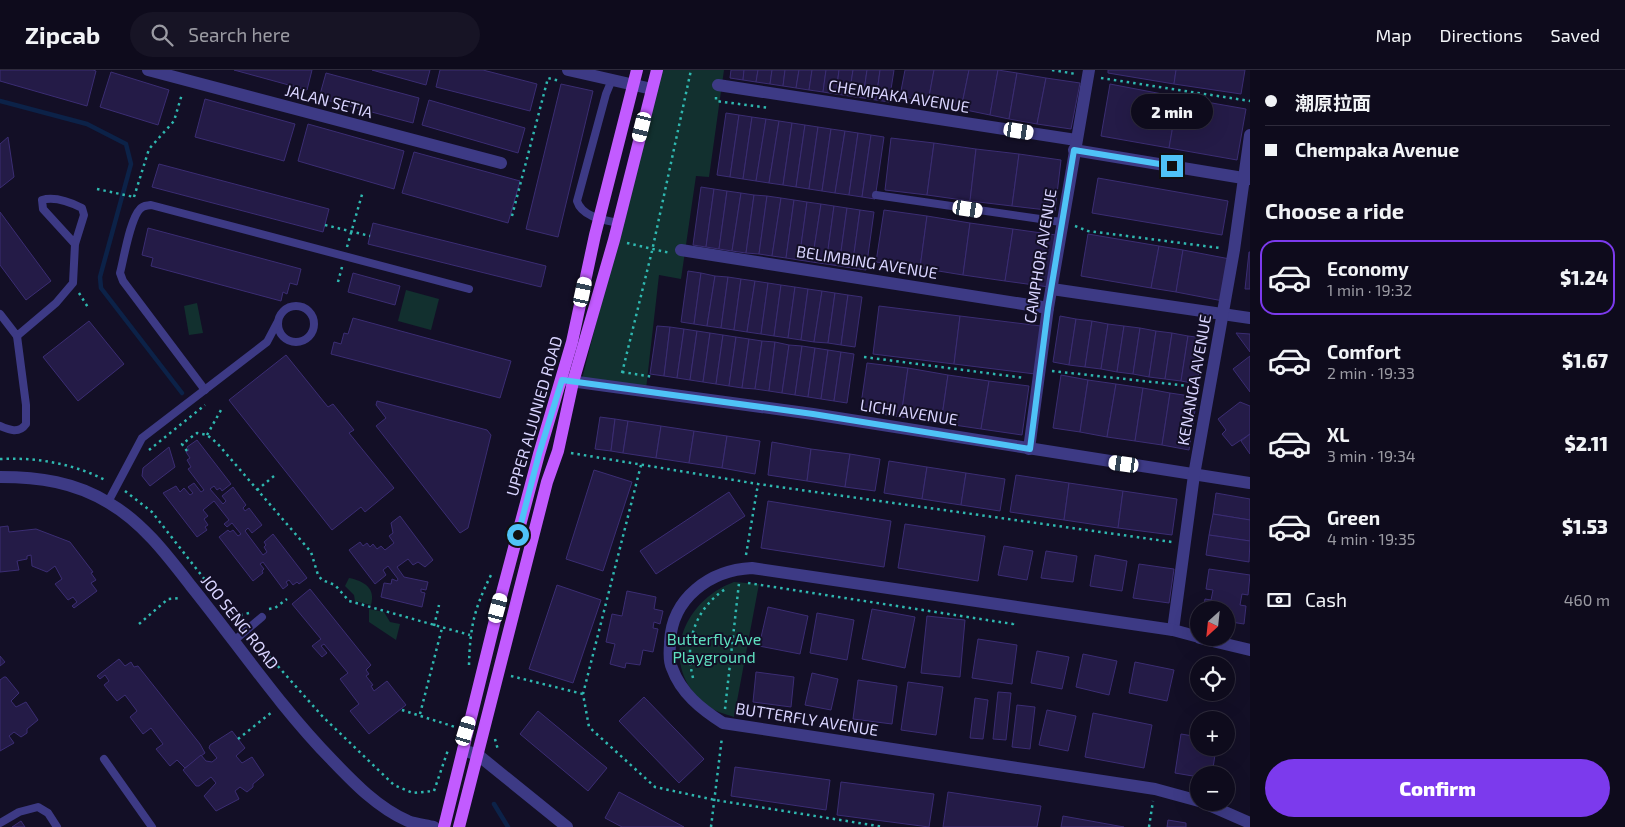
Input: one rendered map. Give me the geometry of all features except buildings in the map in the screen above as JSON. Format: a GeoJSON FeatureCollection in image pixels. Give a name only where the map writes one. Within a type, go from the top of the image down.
{"type":"FeatureCollection","features":[{"type":"Feature","properties":{"kind":"main road","name":"UPPER ALJUNIED ROAD"},"geometry":{"type":"LineString","coordinates":[[459,827],[545,491],[558,450],[567,381],[599,218],[637,70]]}},
{"type":"Feature","properties":{"kind":"main road","name":"UPPER ALJUNIED ROAD"},"geometry":{"type":"LineString","coordinates":[[444,827],[539,454],[567,381],[618,223],[657,70]]}},
{"type":"Feature","properties":{"kind":"street","name":"JALAN SETIA"},"geometry":{"type":"LineString","coordinates":[[148,70],[187,75],[501,163]]}},
{"type":"Feature","properties":{"kind":"street"},"geometry":{"type":"LineString","coordinates":[[568,70],[611,82],[652,89]]}},
{"type":"Feature","properties":{"kind":"street","name":"CAMPHOR AVENUE"},"geometry":{"type":"LineString","coordinates":[[1030,449],[1048,308],[1088,73]]}},
{"type":"Feature","properties":{"kind":"street","name":"CHEMPAKA AVENUE"},"geometry":{"type":"LineString","coordinates":[[718,85],[1075,145],[1246,178]]}},
{"type":"Feature","properties":{"kind":"street","name":"KENANGA AVENUE"},"geometry":{"type":"LineString","coordinates":[[1173,630],[1194,475],[1246,178],[1250,135]]}},
{"type":"Feature","properties":{"kind":"street","name":"BELIMBING AVENUE"},"geometry":{"type":"LineString","coordinates":[[681,250],[1048,308]]}},
{"type":"Feature","properties":{"kind":"street"},"geometry":{"type":"LineString","coordinates":[[1052,289],[1250,318]]}},
{"type":"Feature","properties":{"kind":"street","name":"LICHI AVENUE"},"geometry":{"type":"LineString","coordinates":[[567,381],[813,414],[1250,483]]}},
{"type":"Feature","properties":{"kind":"street","name":"JOO SENG ROAD"},"geometry":{"type":"LineString","coordinates":[[0,477],[32,477],[64,483],[108,502],[125,513],[155,542],[312,740],[360,788],[382,806],[409,821],[434,827]]}},
{"type":"Feature","properties":{"kind":"street","name":"BUTTERFLY AVENUE"},"geometry":{"type":"LineString","coordinates":[[1190,634],[1173,630],[852,581],[740,573],[709,579],[695,589],[677,612],[670,633],[669,654],[671,667],[682,688],[708,714],[723,723],[1155,789],[1190,799]]}},
{"type":"Feature","properties":{"kind":"street","name":"BUTTERFLY AVENUE"},"geometry":{"type":"LineString","coordinates":[[1235,646],[1250,650]]}},
{"type":"Feature","properties":{"kind":"street"},"geometry":{"type":"LineString","coordinates":[[463,750],[478,755],[567,827]]}},
{"type":"Feature","properties":{"kind":"street","name":"BUTTERFLY AVENUE"},"geometry":{"type":"LineString","coordinates":[[1221,811],[1250,823]]}},
{"type":"Feature","properties":{"kind":"lane"},"geometry":{"type":"LineString","coordinates":[[611,82],[606,94],[577,201],[579,208],[599,218],[618,223]]}},
{"type":"Feature","properties":{"kind":"lane"},"geometry":{"type":"LineString","coordinates":[[876,195],[1062,222]]}},
{"type":"Feature","properties":{"kind":"lane"},"geometry":{"type":"LineString","coordinates":[[17,336],[56,304],[73,282],[75,244],[84,215],[82,208],[50,197],[42,200],[42,209],[75,244]]}},
{"type":"Feature","properties":{"kind":"lane"},"geometry":{"type":"LineString","coordinates":[[205,390],[122,281],[120,273],[139,209],[151,205],[470,289]]}},
{"type":"Feature","properties":{"kind":"lane"},"geometry":{"type":"LineString","coordinates":[[108,502],[142,438],[267,342],[280,315],[286,309],[294,306],[302,307],[309,312],[313,319],[314,327],[306,340],[267,342]]}},
{"type":"Feature","properties":{"kind":"lane"},"geometry":{"type":"LineString","coordinates":[[0,314],[17,336],[26,406],[26,424],[19,430],[14,431],[0,426]]}},
{"type":"Feature","properties":{"kind":"lane"},"geometry":{"type":"LineString","coordinates":[[277,323],[278,329],[286,340]]}},
{"type":"Feature","properties":{"kind":"lane"},"geometry":{"type":"LineString","coordinates":[[234,640],[262,617]]}},
{"type":"Feature","properties":{"kind":"lane"},"geometry":{"type":"LineString","coordinates":[[104,759],[152,827]]}},
{"type":"Feature","properties":{"kind":"lane"},"geometry":{"type":"LineString","coordinates":[[0,823],[18,812],[38,807],[48,813],[58,827]]}},
{"type":"Feature","properties":{"kind":"path"},"geometry":{"type":"LineString","coordinates":[[618,388],[652,251],[691,70]]}},
{"type":"Feature","properties":{"kind":"path"},"geometry":{"type":"LineString","coordinates":[[1052,70],[1088,73],[1250,101]]}},
{"type":"Feature","properties":{"kind":"path"},"geometry":{"type":"LineString","coordinates":[[97,190],[134,197],[149,149],[174,121],[187,75]]}},
{"type":"Feature","properties":{"kind":"path"},"geometry":{"type":"LineString","coordinates":[[512,216],[548,78]]}},
{"type":"Feature","properties":{"kind":"path"},"geometry":{"type":"LineString","coordinates":[[338,282],[363,191]]}},
{"type":"Feature","properties":{"kind":"path"},"geometry":{"type":"LineString","coordinates":[[1062,222],[1088,231],[1234,250]]}},
{"type":"Feature","properties":{"kind":"path"},"geometry":{"type":"LineString","coordinates":[[325,225],[370,236]]}},
{"type":"Feature","properties":{"kind":"path"},"geometry":{"type":"LineString","coordinates":[[623,242],[667,254],[681,250]]}},
{"type":"Feature","properties":{"kind":"path"},"geometry":{"type":"LineString","coordinates":[[864,357],[1040,374],[1060,373],[1209,388]]}},
{"type":"Feature","properties":{"kind":"path"},"geometry":{"type":"LineString","coordinates":[[144,454],[212,400]]}},
{"type":"Feature","properties":{"kind":"path"},"geometry":{"type":"LineString","coordinates":[[207,435],[221,410]]}},
{"type":"Feature","properties":{"kind":"path"},"geometry":{"type":"LineString","coordinates":[[187,451],[182,444],[198,433],[207,435],[217,443],[310,552],[318,575],[322,580],[335,585],[349,601],[470,635]]}},
{"type":"Feature","properties":{"kind":"path"},"geometry":{"type":"LineString","coordinates":[[558,450],[758,484],[1186,544]]}},
{"type":"Feature","properties":{"kind":"path"},"geometry":{"type":"LineString","coordinates":[[0,458],[39,460],[67,465],[126,491],[152,512],[212,588]]}},
{"type":"Feature","properties":{"kind":"path"},"geometry":{"type":"LineString","coordinates":[[641,465],[583,694],[589,727],[655,787],[715,800],[884,827]]}},
{"type":"Feature","properties":{"kind":"path"},"geometry":{"type":"LineString","coordinates":[[257,490],[274,476]]}},
{"type":"Feature","properties":{"kind":"path"},"geometry":{"type":"LineString","coordinates":[[126,491],[130,484]]}},
{"type":"Feature","properties":{"kind":"path"},"geometry":{"type":"LineString","coordinates":[[719,707],[725,712],[740,573],[758,484]]}},
{"type":"Feature","properties":{"kind":"path"},"geometry":{"type":"LineString","coordinates":[[469,667],[470,635],[477,604],[492,573]]}},
{"type":"Feature","properties":{"kind":"path"},"geometry":{"type":"LineString","coordinates":[[740,573],[1014,624],[1017,607]]}},
{"type":"Feature","properties":{"kind":"path"},"geometry":{"type":"LineString","coordinates":[[698,685],[694,679],[690,663],[690,643],[694,626],[701,613],[740,573]]}},
{"type":"Feature","properties":{"kind":"path"},"geometry":{"type":"LineString","coordinates":[[138,624],[168,599],[180,598]]}},
{"type":"Feature","properties":{"kind":"path"},"geometry":{"type":"LineString","coordinates":[[434,626],[439,605]]}},
{"type":"Feature","properties":{"kind":"path"},"geometry":{"type":"LineString","coordinates":[[229,610],[323,717],[394,785],[413,793],[434,791],[449,746]]}},
{"type":"Feature","properties":{"kind":"path"},"geometry":{"type":"LineString","coordinates":[[420,714],[442,628]]}},
{"type":"Feature","properties":{"kind":"path"},"geometry":{"type":"LineString","coordinates":[[510,675],[583,694]]}},
{"type":"Feature","properties":{"kind":"path"},"geometry":{"type":"LineString","coordinates":[[402,710],[420,714],[455,727]]}},
{"type":"Feature","properties":{"kind":"path"},"geometry":{"type":"LineString","coordinates":[[238,739],[272,712]]}},
{"type":"Feature","properties":{"kind":"path"},"geometry":{"type":"LineString","coordinates":[[452,736],[458,718]]}},
{"type":"Feature","properties":{"kind":"path"},"geometry":{"type":"LineString","coordinates":[[711,827],[723,723]]}},
{"type":"Feature","properties":{"kind":"path"},"geometry":{"type":"LineString","coordinates":[[1149,827],[1155,789]]}},
{"type":"Feature","properties":{"kind":"green space"},"geometry":{"type":"Polygon","coordinates":[[[660,70],[724,70],[709,177],[696,176],[681,279],[659,275],[646,389],[582,379],[660,70]]]}},
{"type":"Feature","properties":{"kind":"green space"},"geometry":{"type":"Polygon","coordinates":[[[406,290],[439,299],[431,330],[398,321],[406,290]]]}},
{"type":"Feature","properties":{"kind":"green space"},"geometry":{"type":"Polygon","coordinates":[[[197,303],[203,333],[189,335],[184,306],[197,303]]]}},
{"type":"Feature","properties":{"kind":"green space"},"geometry":{"type":"Polygon","coordinates":[[[349,578],[368,586],[372,594],[371,605],[355,601],[354,595],[345,586],[349,578]]]}},
{"type":"Feature","properties":{"kind":"green space","name":"Butterfly Ave Playground"},"geometry":{"type":"Polygon","coordinates":[[[734,582],[759,584],[734,717],[709,707],[691,689],[682,672],[680,654],[682,636],[689,619],[701,604],[716,591],[734,582]]]}},
{"type":"Feature","properties":{"kind":"green space"},"geometry":{"type":"Polygon","coordinates":[[[369,609],[384,612],[390,622],[400,624],[396,640],[369,622],[369,609]]]}},
{"type":"Feature","properties":{"kind":"waterway"},"geometry":{"type":"LineString","coordinates":[[0,101],[87,124],[126,144],[131,164],[100,277],[101,288],[182,393]]}},
{"type":"Feature","properties":{"kind":"waterway"},"geometry":{"type":"LineString","coordinates":[[494,804],[508,827]]}},
{"type":"Feature","properties":{"kind":"route"},"geometry":{"type":"LineString","coordinates":[[518,535],[539,454],[562,380],[813,414],[966,437],[1030,449],[1048,308],[1074,150],[1172,166]]}}]}
